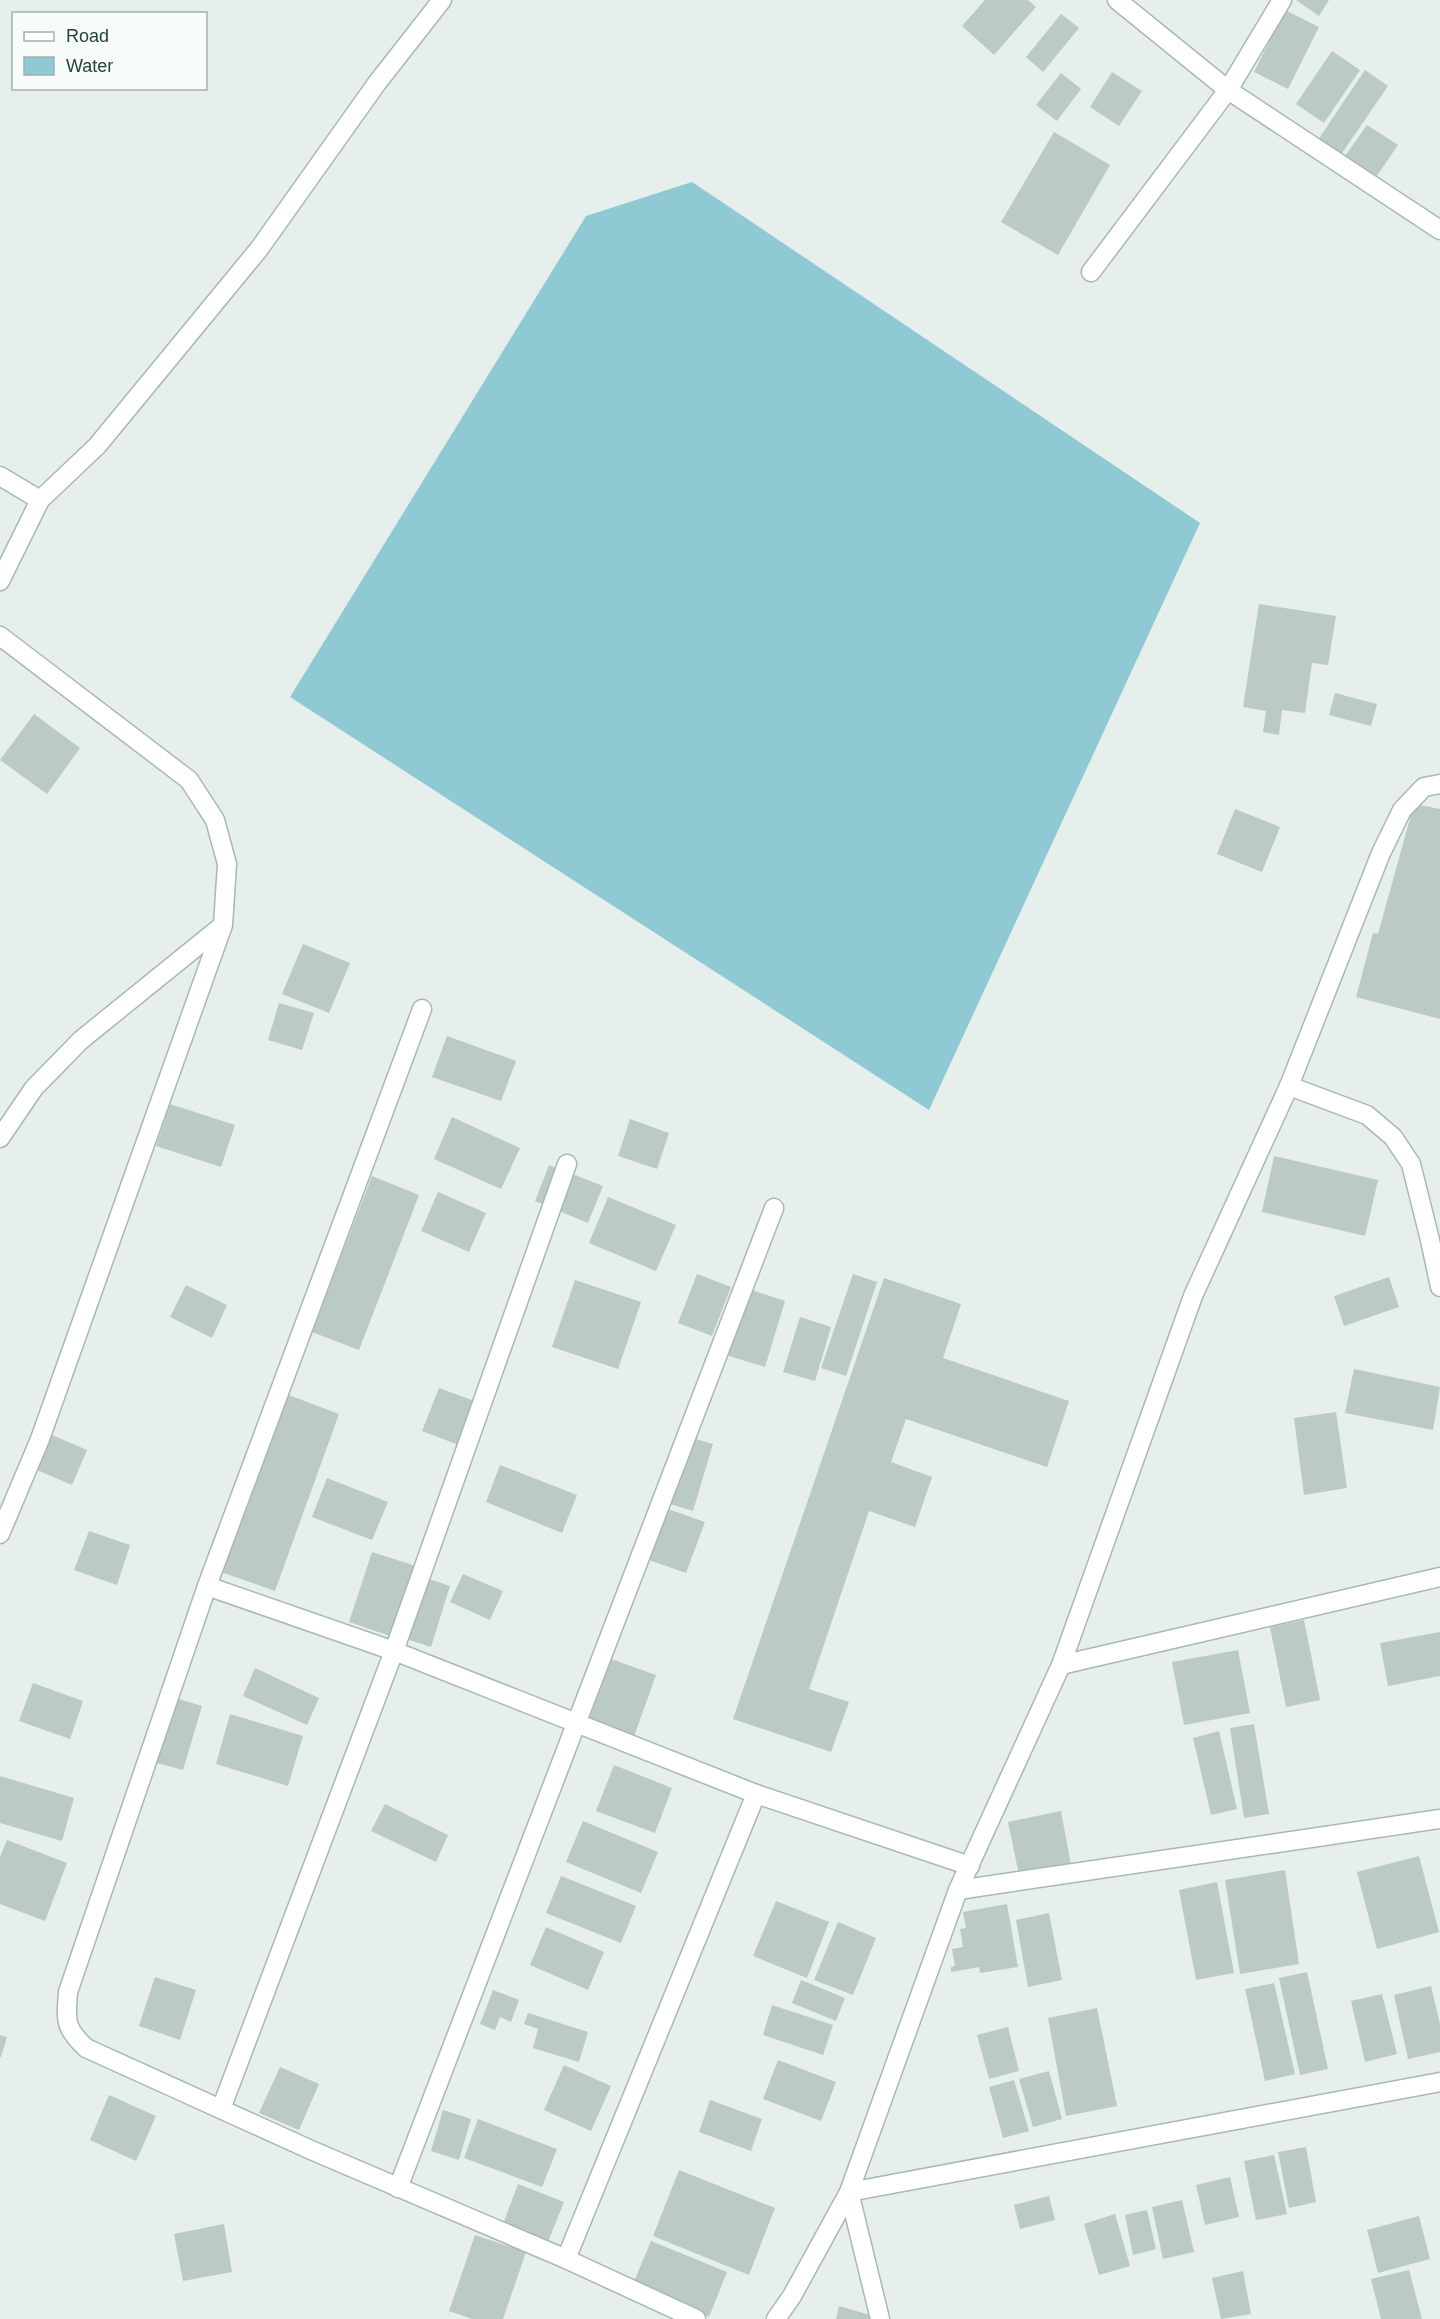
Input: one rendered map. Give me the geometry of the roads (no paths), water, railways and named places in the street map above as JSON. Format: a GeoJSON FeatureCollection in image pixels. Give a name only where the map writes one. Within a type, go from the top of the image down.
{"type":"FeatureCollection","features":[{"type":"Feature","properties":{"kind":"street"},"geometry":{"type":"LineString","coordinates":[[0,581],[40,500],[97,446],[259,249],[377,83],[442,0]]}},
{"type":"Feature","properties":{"kind":"street"},"geometry":{"type":"LineString","coordinates":[[1117,0],[1228,90],[1440,230]]}},
{"type":"Feature","properties":{"kind":"street"},"geometry":{"type":"LineString","coordinates":[[1091,272],[1228,90],[1282,0]]}},
{"type":"Feature","properties":{"kind":"street"},"geometry":{"type":"LineString","coordinates":[[0,476],[40,500]]}},
{"type":"Feature","properties":{"kind":"street"},"geometry":{"type":"LineString","coordinates":[[0,636],[189,780],[215,820],[227,864],[223,925],[39,1439],[0,1534]]}},
{"type":"Feature","properties":{"kind":"street"},"geometry":{"type":"LineString","coordinates":[[776,2319],[792,2296],[849,2192],[958,1890],[1061,1665],[1193,1296],[1289,1086],[1381,853],[1402,810],[1424,787],[1440,784]]}},
{"type":"Feature","properties":{"kind":"street"},"geometry":{"type":"LineString","coordinates":[[0,1138],[34,1089],[81,1040],[223,925]]}},
{"type":"Feature","properties":{"kind":"street"},"geometry":{"type":"LineString","coordinates":[[422,1009],[207,1586],[68,1992],[66,2018],[72,2034],[86,2048],[398,2188],[566,2259],[696,2319]]}},
{"type":"Feature","properties":{"kind":"street"},"geometry":{"type":"LineString","coordinates":[[1289,1086],[1367,1115],[1393,1137],[1411,1164],[1440,1287]]}},
{"type":"Feature","properties":{"kind":"street"},"geometry":{"type":"LineString","coordinates":[[221,2109],[394,1651],[567,1164]]}},
{"type":"Feature","properties":{"kind":"street"},"geometry":{"type":"LineString","coordinates":[[398,2188],[774,1208]]}},
{"type":"Feature","properties":{"kind":"street"},"geometry":{"type":"LineString","coordinates":[[1061,1665],[1440,1577]]}},
{"type":"Feature","properties":{"kind":"street"},"geometry":{"type":"LineString","coordinates":[[207,1586],[394,1651],[756,1794],[970,1866]]}},
{"type":"Feature","properties":{"kind":"street"},"geometry":{"type":"LineString","coordinates":[[566,2259],[756,1794]]}},
{"type":"Feature","properties":{"kind":"street"},"geometry":{"type":"LineString","coordinates":[[958,1890],[1440,1819]]}},
{"type":"Feature","properties":{"kind":"street"},"geometry":{"type":"LineString","coordinates":[[849,2192],[1440,2082]]}},
{"type":"Feature","properties":{"kind":"street"},"geometry":{"type":"LineString","coordinates":[[849,2192],[880,2319]]}},
{"type":"Feature","properties":{"kind":"water"},"geometry":{"type":"Polygon","coordinates":[[[692,182],[1200,523],[929,1110],[290,697],[586,216],[692,182]]]}}]}
